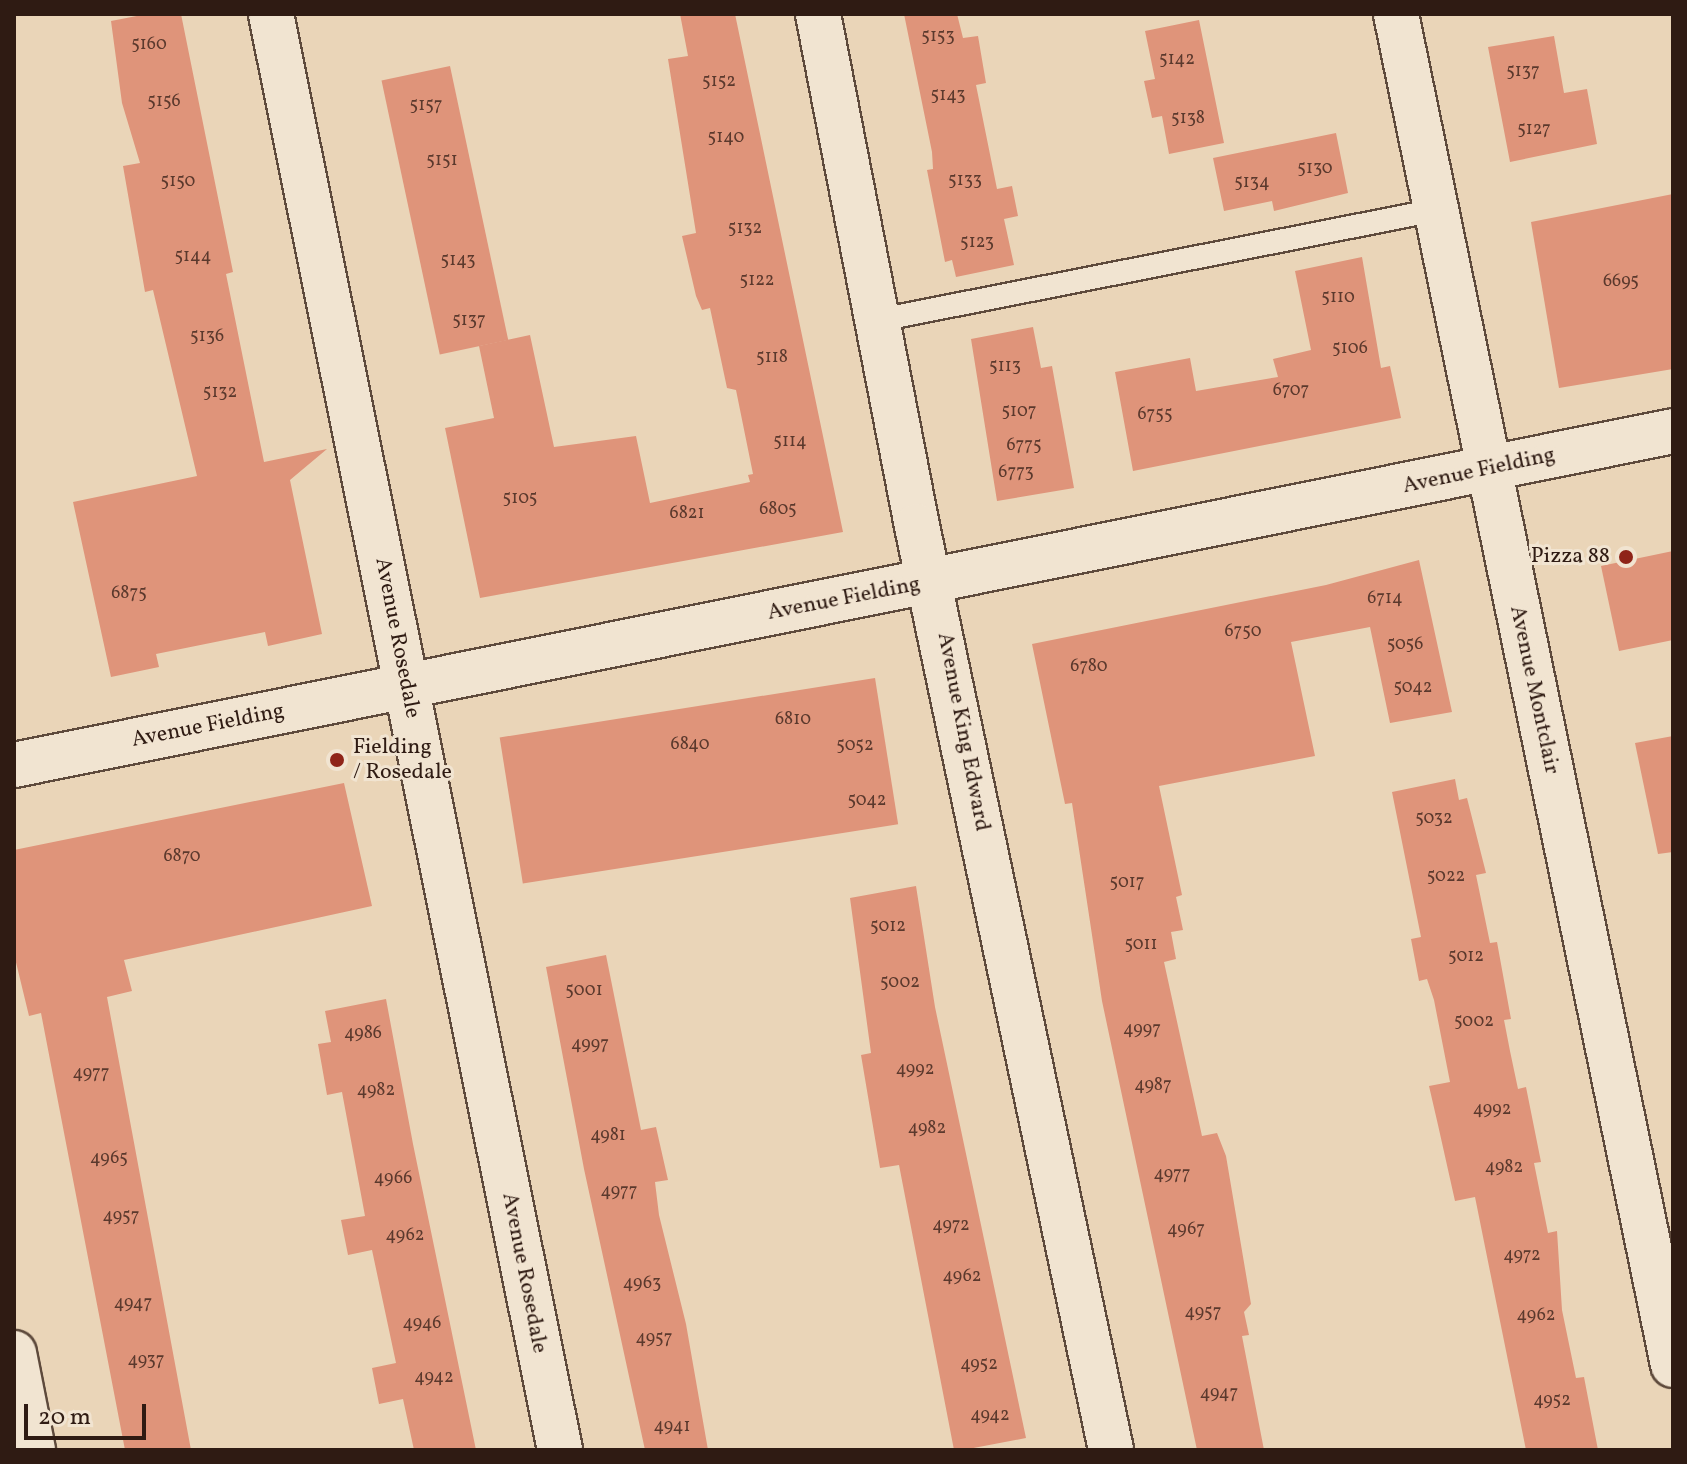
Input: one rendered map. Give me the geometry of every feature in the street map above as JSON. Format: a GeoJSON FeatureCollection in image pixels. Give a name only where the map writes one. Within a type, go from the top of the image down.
{"type":"FeatureCollection","features":[{"type":"Feature","properties":{"kind":"street","name":"Avenue Rosedale"},"geometry":{"type":"LineString","coordinates":[[271,14],[560,1450]]}},
{"type":"Feature","properties":{"kind":"street","name":"Avenue King Edward"},"geometry":{"type":"LineString","coordinates":[[818,14],[1111,1450]]}},
{"type":"Feature","properties":{"kind":"street","name":"Avenue Montclair"},"geometry":{"type":"LineString","coordinates":[[1396,14],[1673,1365]]}},
{"type":"Feature","properties":{"kind":"street","name":"Avenue Fielding"},"geometry":{"type":"LineString","coordinates":[[14,765],[1673,431]]}},
{"type":"Feature","properties":{"kind":"street"},"geometry":{"type":"LineString","coordinates":[[14,1353],[33,1450]]}},
{"type":"Feature","properties":{"kind":"lane"},"geometry":{"type":"LineString","coordinates":[[879,320],[1436,210]]}},
{"type":"Feature","properties":{"kind":"building"},"geometry":{"type":"Polygon","coordinates":[[[147,14],[181,14],[233,272],[226,274],[264,462],[327,449],[290,480],[322,634],[268,646],[265,632],[156,654],[159,667],[111,677],[73,502],[197,476],[153,290],[145,292],[123,166],[140,163],[122,103],[111,21],[147,14]]]}},
{"type":"Feature","properties":{"kind":"building"},"geometry":{"type":"Polygon","coordinates":[[[680,14],[735,14],[843,532],[480,598],[445,428],[494,418],[479,346],[530,335],[554,447],[636,436],[650,503],[750,482],[748,475],[753,474],[736,390],[727,388],[710,308],[702,310],[696,296],[682,236],[696,233],[668,59],[688,56],[680,14]]]}},
{"type":"Feature","properties":{"kind":"building"},"geometry":{"type":"Polygon","coordinates":[[[904,14],[957,14],[963,38],[978,36],[986,83],[976,85],[997,189],[1012,186],[1018,216],[1004,219],[1014,265],[956,277],[952,260],[945,262],[927,170],[933,169],[932,152],[904,14]]]}},
{"type":"Feature","properties":{"kind":"building"},"geometry":{"type":"Polygon","coordinates":[[[1199,20],[1224,143],[1169,154],[1162,116],[1152,118],[1144,81],[1155,79],[1145,31],[1199,20]]]}},
{"type":"Feature","properties":{"kind":"building"},"geometry":{"type":"Polygon","coordinates":[[[1554,36],[1564,93],[1587,89],[1597,144],[1510,162],[1488,47],[1554,36]]]}},
{"type":"Feature","properties":{"kind":"building"},"geometry":{"type":"Polygon","coordinates":[[[450,66],[508,340],[440,354],[382,81],[450,66]]]}},
{"type":"Feature","properties":{"kind":"building"},"geometry":{"type":"Polygon","coordinates":[[[1336,133],[1348,193],[1274,211],[1272,201],[1224,211],[1213,158],[1336,133]]]}},
{"type":"Feature","properties":{"kind":"building"},"geometry":{"type":"Polygon","coordinates":[[[1673,194],[1673,369],[1559,388],[1531,222],[1673,194]]]}},
{"type":"Feature","properties":{"kind":"building"},"geometry":{"type":"Polygon","coordinates":[[[1362,257],[1381,368],[1390,366],[1401,418],[1133,471],[1115,372],[1190,358],[1196,391],[1278,377],[1273,359],[1311,350],[1295,271],[1362,257]]]}},
{"type":"Feature","properties":{"kind":"building"},"geometry":{"type":"Polygon","coordinates":[[[1033,327],[1041,368],[1052,366],[1074,488],[997,501],[971,339],[1033,327]]]}},
{"type":"Feature","properties":{"kind":"building"},"geometry":{"type":"Polygon","coordinates":[[[1673,551],[1673,640],[1619,651],[1601,566],[1673,551]]]}},
{"type":"Feature","properties":{"kind":"building"},"geometry":{"type":"Polygon","coordinates":[[[1419,560],[1452,712],[1390,723],[1370,627],[1291,642],[1315,756],[1159,786],[1182,895],[1176,897],[1183,930],[1171,932],[1176,959],[1164,962],[1202,1136],[1217,1133],[1226,1156],[1251,1304],[1244,1312],[1249,1335],[1242,1336],[1264,1450],[1197,1450],[1102,1001],[1072,803],[1065,804],[1032,644],[1326,585],[1419,560]]]}},
{"type":"Feature","properties":{"kind":"building"},"geometry":{"type":"Polygon","coordinates":[[[875,678],[898,824],[523,884],[500,737],[875,678]]]}},
{"type":"Feature","properties":{"kind":"building"},"geometry":{"type":"Polygon","coordinates":[[[1673,736],[1673,852],[1658,854],[1635,743],[1673,736]]]}},
{"type":"Feature","properties":{"kind":"building"},"geometry":{"type":"Polygon","coordinates":[[[1455,779],[1459,800],[1467,798],[1486,873],[1476,875],[1490,943],[1497,942],[1511,1019],[1504,1020],[1510,1051],[1518,1089],[1526,1087],[1541,1162],[1534,1163],[1548,1233],[1557,1231],[1562,1310],[1576,1378],[1584,1377],[1598,1450],[1526,1450],[1475,1197],[1455,1201],[1429,1086],[1450,1082],[1434,1000],[1427,979],[1419,981],[1411,939],[1421,937],[1392,792],[1455,779]]]}},
{"type":"Feature","properties":{"kind":"building"},"geometry":{"type":"Polygon","coordinates":[[[344,783],[372,906],[124,960],[132,991],[107,997],[191,1450],[125,1450],[41,1013],[29,1016],[14,954],[14,850],[344,783]]]}},
{"type":"Feature","properties":{"kind":"building"},"geometry":{"type":"Polygon","coordinates":[[[916,886],[935,1007],[1026,1438],[963,1450],[954,1450],[899,1165],[880,1168],[861,1055],[871,1053],[850,898],[916,886]]]}},
{"type":"Feature","properties":{"kind":"building"},"geometry":{"type":"Polygon","coordinates":[[[606,955],[641,1130],[656,1127],[668,1180],[655,1182],[659,1215],[686,1324],[708,1450],[645,1450],[584,1169],[546,967],[606,955]]]}},
{"type":"Feature","properties":{"kind":"building"},"geometry":{"type":"Polygon","coordinates":[[[386,999],[476,1450],[414,1450],[403,1399],[379,1404],[372,1368],[396,1363],[372,1250],[348,1255],[341,1220],[365,1216],[342,1092],[327,1095],[318,1044],[331,1042],[325,1011],[386,999]]]}},
{"type":"Feature","properties":{"kind":"place","name":"Pizza 88"},"geometry":{"type":"Point","coordinates":[1626,557]}},
{"type":"Feature","properties":{"kind":"place","name":"Fielding / Rosedale"},"geometry":{"type":"Point","coordinates":[337,760]}}]}
